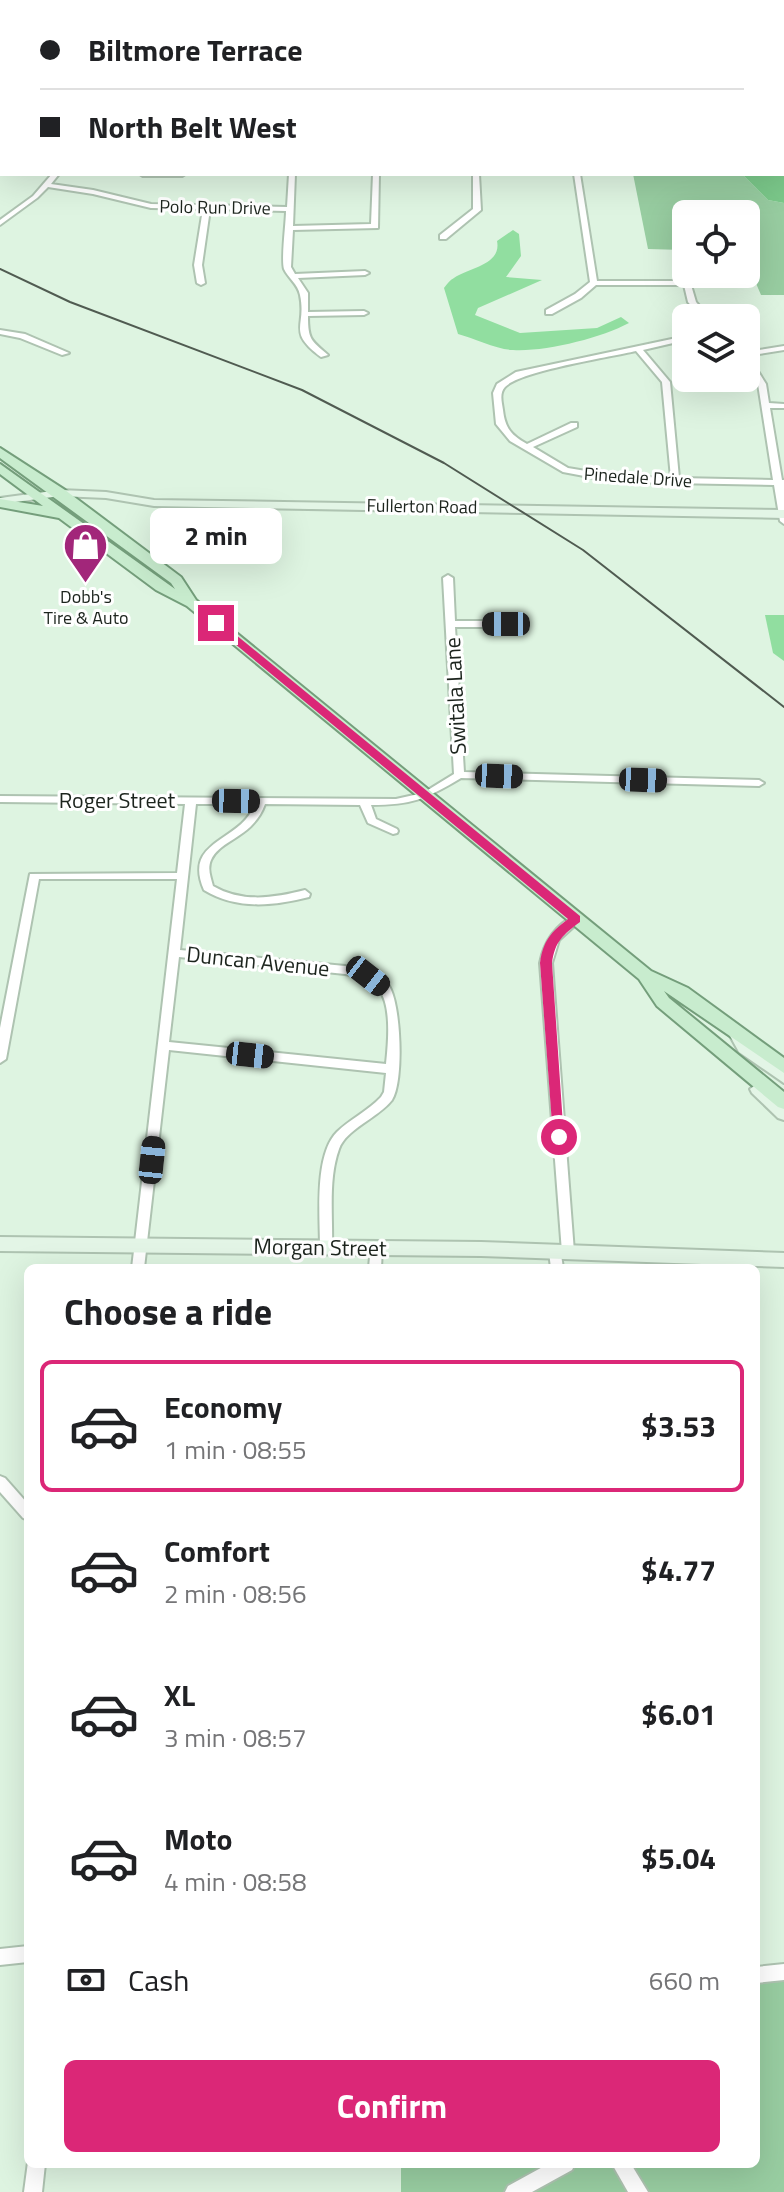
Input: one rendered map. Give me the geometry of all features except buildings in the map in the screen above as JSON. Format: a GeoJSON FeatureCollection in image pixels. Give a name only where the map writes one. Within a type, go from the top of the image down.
{"type":"FeatureCollection","features":[{"type":"Feature","properties":{"kind":"main road"},"geometry":{"type":"LineString","coordinates":[[0,452],[176,580],[192,603]]}},
{"type":"Feature","properties":{"kind":"main road"},"geometry":{"type":"LineString","coordinates":[[4,471],[161,587],[192,603],[645,975],[682,992],[784,1067]]}},
{"type":"Feature","properties":{"kind":"main road"},"geometry":{"type":"LineString","coordinates":[[0,501],[19,489],[4,471]]}},
{"type":"Feature","properties":{"kind":"main road"},"geometry":{"type":"LineString","coordinates":[[0,501],[33,507],[77,524]]}},
{"type":"Feature","properties":{"kind":"main road"},"geometry":{"type":"LineString","coordinates":[[645,975],[663,1002],[784,1102]]}},
{"type":"Feature","properties":{"kind":"street"},"geometry":{"type":"LineString","coordinates":[[0,223],[54,176]]}},
{"type":"Feature","properties":{"kind":"street"},"geometry":{"type":"LineString","coordinates":[[292,176],[287,264],[291,276],[304,293],[306,341],[324,355]]}},
{"type":"Feature","properties":{"kind":"street"},"geometry":{"type":"LineString","coordinates":[[289,228],[375,226],[376,176]]}},
{"type":"Feature","properties":{"kind":"street"},"geometry":{"type":"LineString","coordinates":[[443,237],[477,210],[476,176]]}},
{"type":"Feature","properties":{"kind":"street"},"geometry":{"type":"LineString","coordinates":[[577,176],[594,283]]}},
{"type":"Feature","properties":{"kind":"street","name":"Polo Run Drive"},"geometry":{"type":"LineString","coordinates":[[47,185],[151,206],[290,209]]}},
{"type":"Feature","properties":{"kind":"street"},"geometry":{"type":"LineString","coordinates":[[201,283],[198,265],[207,208]]}},
{"type":"Feature","properties":{"kind":"street"},"geometry":{"type":"LineString","coordinates":[[291,276],[365,273]]}},
{"type":"Feature","properties":{"kind":"street"},"geometry":{"type":"LineString","coordinates":[[549,312],[594,283],[672,283]]}},
{"type":"Feature","properties":{"kind":"street"},"geometry":{"type":"LineString","coordinates":[[304,314],[364,313]]}},
{"type":"Feature","properties":{"kind":"street"},"geometry":{"type":"LineString","coordinates":[[0,332],[22,336],[65,353]]}},
{"type":"Feature","properties":{"kind":"street","name":"Pinedale Drive"},"geometry":{"type":"LineString","coordinates":[[672,341],[519,374],[500,386],[496,402],[500,424],[513,439],[581,475],[781,483]]}},
{"type":"Feature","properties":{"kind":"street"},"geometry":{"type":"LineString","coordinates":[[638,348],[666,382],[675,480]]}},
{"type":"Feature","properties":{"kind":"street"},"geometry":{"type":"LineString","coordinates":[[760,353],[784,348]]}},
{"type":"Feature","properties":{"kind":"street"},"geometry":{"type":"LineString","coordinates":[[760,376],[781,483],[783,517]]}},
{"type":"Feature","properties":{"kind":"street"},"geometry":{"type":"LineString","coordinates":[[766,405],[784,406]]}},
{"type":"Feature","properties":{"kind":"street"},"geometry":{"type":"LineString","coordinates":[[526,447],[574,425]]}},
{"type":"Feature","properties":{"kind":"street","name":"Fullerton Road"},"geometry":{"type":"LineString","coordinates":[[0,501],[60,493],[174,503],[783,517]]}},
{"type":"Feature","properties":{"kind":"street","name":"Switala Lane"},"geometry":{"type":"LineString","coordinates":[[426,795],[459,775],[448,578]]}},
{"type":"Feature","properties":{"kind":"street"},"geometry":{"type":"LineString","coordinates":[[451,624],[506,624]]}},
{"type":"Feature","properties":{"kind":"street"},"geometry":{"type":"LineString","coordinates":[[459,775],[759,783]]}},
{"type":"Feature","properties":{"kind":"street","name":"Roger Street"},"geometry":{"type":"LineString","coordinates":[[0,799],[396,802],[426,795]]}},
{"type":"Feature","properties":{"kind":"street"},"geometry":{"type":"LineString","coordinates":[[139,1264],[191,800]]}},
{"type":"Feature","properties":{"kind":"street"},"geometry":{"type":"LineString","coordinates":[[261,801],[251,825],[205,857],[202,874],[208,888],[229,898],[252,901],[276,901],[305,894]]}},
{"type":"Feature","properties":{"kind":"street"},"geometry":{"type":"LineString","coordinates":[[364,801],[372,821],[393,831]]}},
{"type":"Feature","properties":{"kind":"street"},"geometry":{"type":"LineString","coordinates":[[0,1059],[34,876],[183,876]]}},
{"type":"Feature","properties":{"kind":"street"},"geometry":{"type":"LineString","coordinates":[[560,1258],[546,963],[548,946],[555,935],[576,919]]}},
{"type":"Feature","properties":{"kind":"street","name":"Duncan Avenue"},"geometry":{"type":"LineString","coordinates":[[175,953],[345,970],[368,976],[386,989],[392,1006],[390,1093],[383,1105],[336,1139],[330,1155],[326,1247]]}},
{"type":"Feature","properties":{"kind":"street"},"geometry":{"type":"LineString","coordinates":[[737,1034],[745,1048],[784,1077]]}},
{"type":"Feature","properties":{"kind":"street"},"geometry":{"type":"LineString","coordinates":[[165,1046],[392,1069]]}},
{"type":"Feature","properties":{"kind":"street"},"geometry":{"type":"LineString","coordinates":[[730,1058],[738,1072],[784,1114]]}},
{"type":"Feature","properties":{"kind":"street","name":"Morgan Street"},"geometry":{"type":"LineString","coordinates":[[0,1244],[376,1248],[560,1258],[784,1260]]}},
{"type":"Feature","properties":{"kind":"street"},"geometry":{"type":"LineString","coordinates":[[375,1264],[376,1248]]}},
{"type":"Feature","properties":{"kind":"street"},"geometry":{"type":"LineString","coordinates":[[0,1482],[24,1509]]}},
{"type":"Feature","properties":{"kind":"street"},"geometry":{"type":"LineString","coordinates":[[0,1957],[24,1954]]}},
{"type":"Feature","properties":{"kind":"street"},"geometry":{"type":"LineString","coordinates":[[760,1975],[784,1972]]}},
{"type":"Feature","properties":{"kind":"street"},"geometry":{"type":"LineString","coordinates":[[33,2192],[36,2168]]}},
{"type":"Feature","properties":{"kind":"street"},"geometry":{"type":"LineString","coordinates":[[514,2192],[559,2168]]}},
{"type":"Feature","properties":{"kind":"street"},"geometry":{"type":"LineString","coordinates":[[624,2168],[639,2192]]}},
{"type":"Feature","properties":{"kind":"shaded area"},"geometry":{"type":"Polygon","coordinates":[[[633,176],[744,176],[768,200],[784,203],[784,295],[761,295],[758,288],[760,200],[672,200],[672,250],[648,249],[633,176]]]}},
{"type":"Feature","properties":{"kind":"shaded area"},"geometry":{"type":"Polygon","coordinates":[[[744,176],[784,176],[784,203],[768,200],[744,176]]]}},
{"type":"Feature","properties":{"kind":"shaded area"},"geometry":{"type":"Polygon","coordinates":[[[513,230],[519,234],[521,256],[506,277],[542,280],[478,308],[475,315],[520,333],[597,328],[621,317],[629,323],[572,343],[526,350],[500,348],[458,334],[444,288],[453,279],[489,261],[497,249],[497,241],[513,230]]]}},
{"type":"Feature","properties":{"kind":"shaded area"},"geometry":{"type":"Polygon","coordinates":[[[765,615],[784,615],[784,661],[773,653],[765,615]]]}},
{"type":"Feature","properties":{"kind":"shaded area"},"geometry":{"type":"Polygon","coordinates":[[[784,1979],[784,2192],[401,2192],[401,2168],[760,2168],[760,1981],[784,1979]]]}},
{"type":"Feature","properties":{"kind":"tram line"},"geometry":{"type":"LineString","coordinates":[[0,269],[70,302],[302,390],[444,463],[583,550],[784,707]]}},
{"type":"Feature","properties":{"kind":"place","name":"Dobb's Tire & Auto"},"geometry":{"type":"Point","coordinates":[86,585]}},
{"type":"Feature","properties":{"kind":"route"},"geometry":{"type":"LineString","coordinates":[[216,623],[576,919],[555,935],[548,946],[546,963],[559,1137]]}}]}
